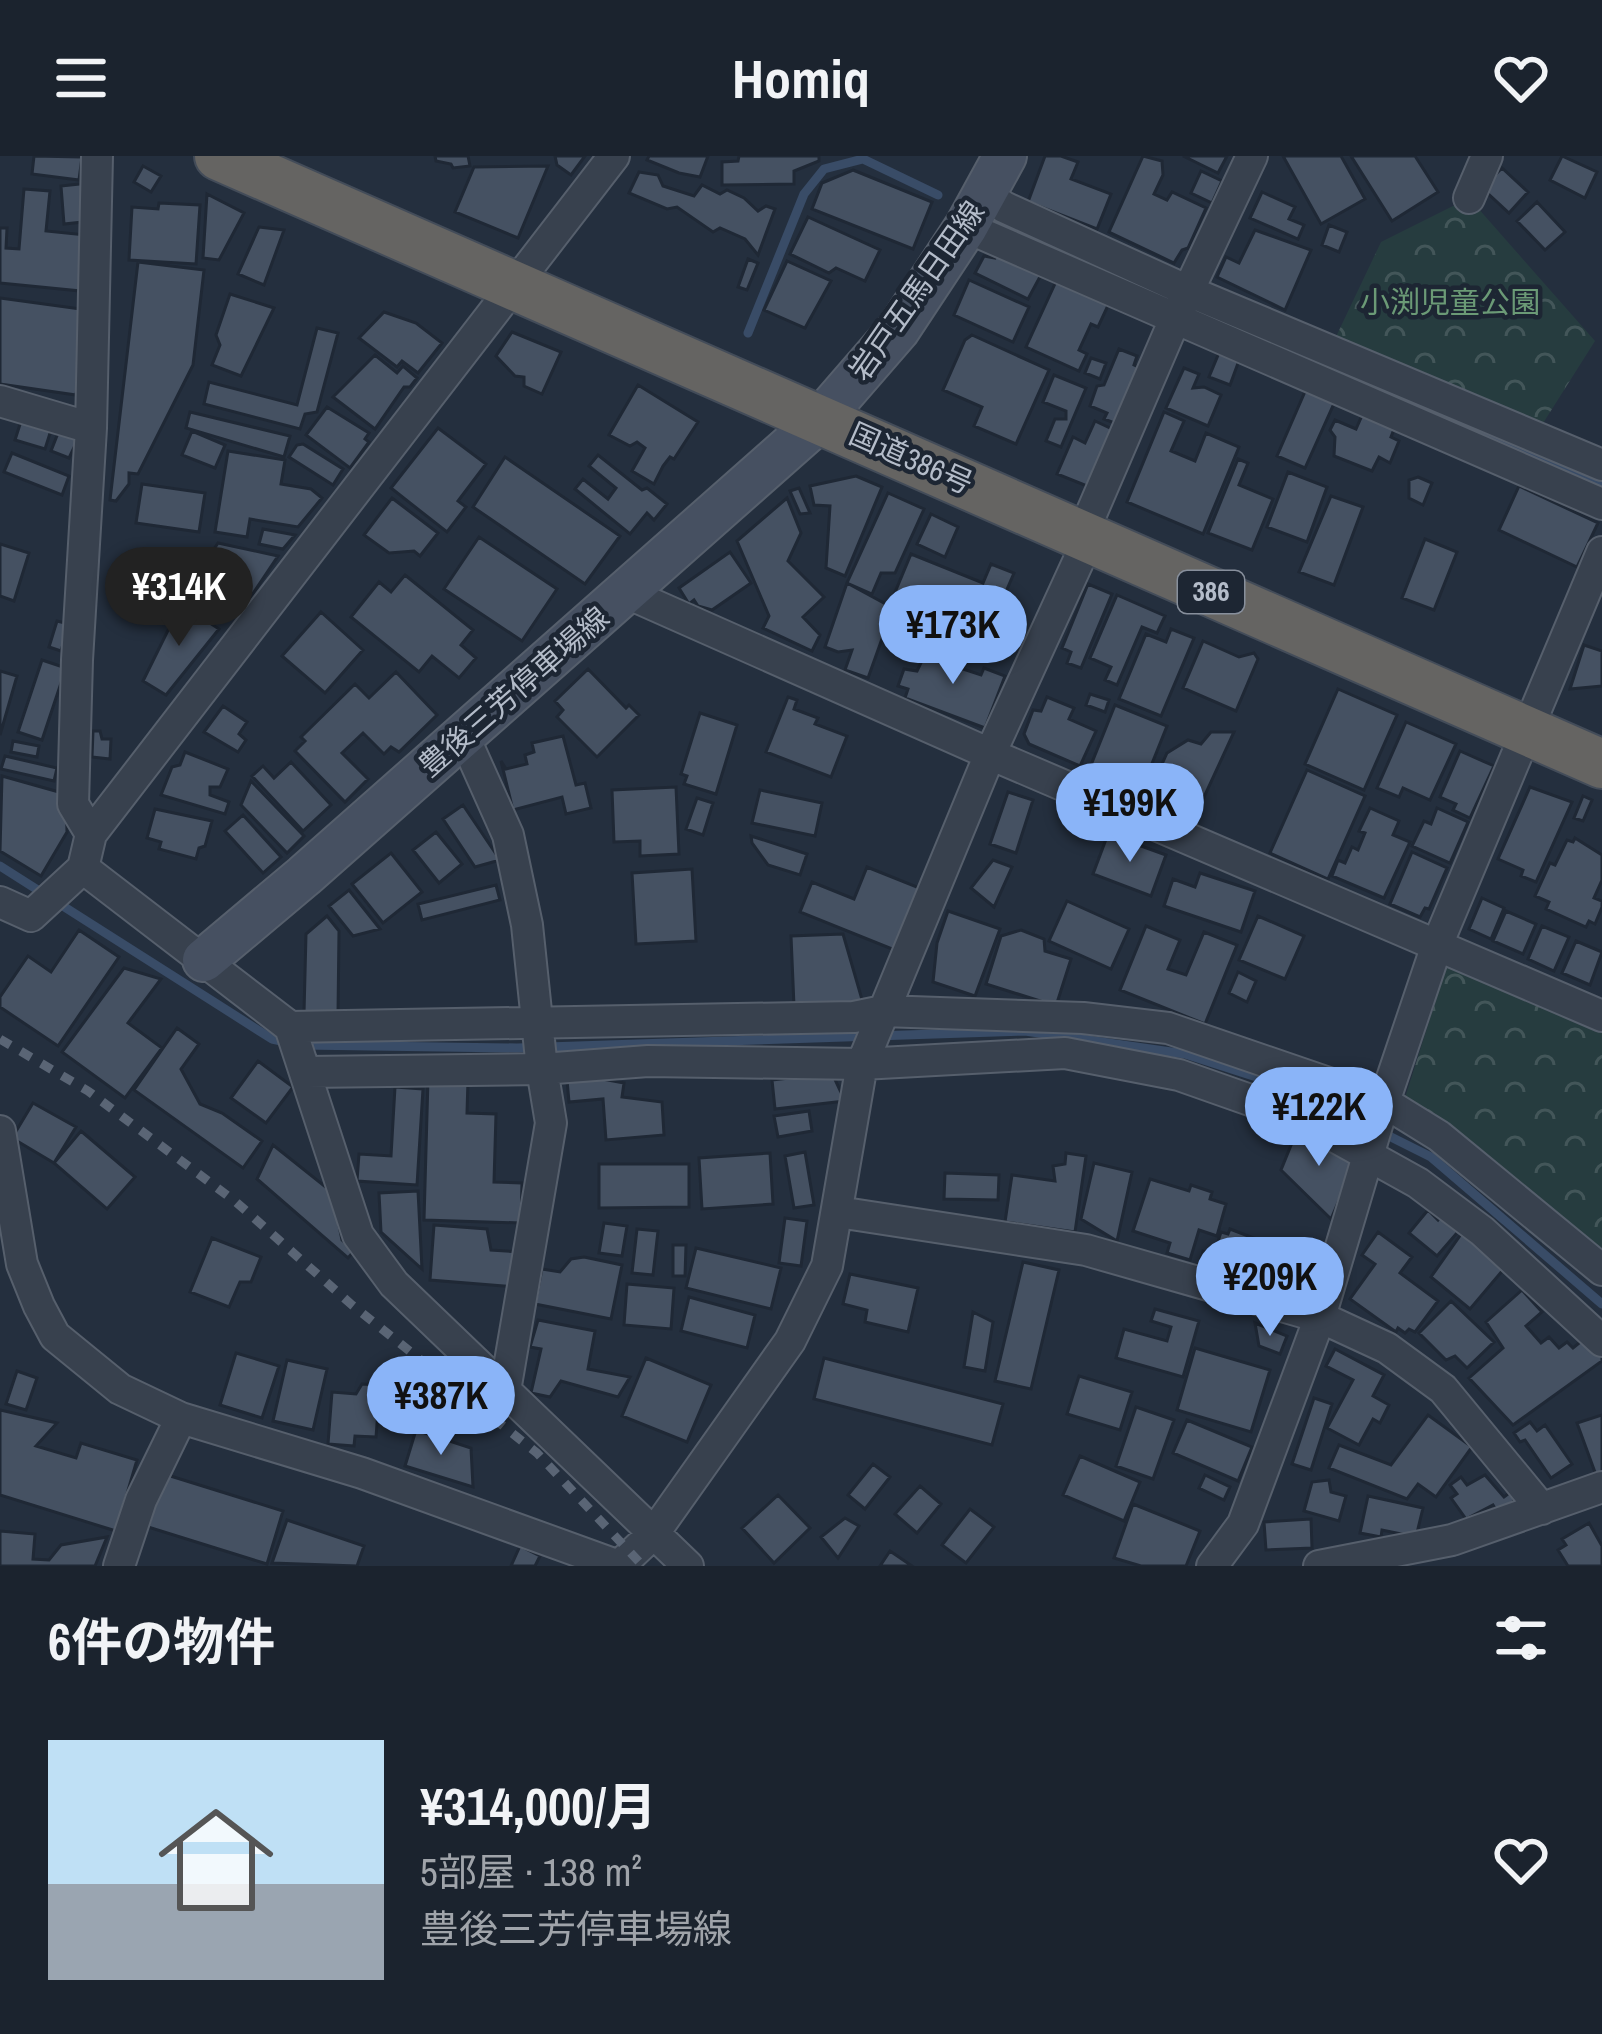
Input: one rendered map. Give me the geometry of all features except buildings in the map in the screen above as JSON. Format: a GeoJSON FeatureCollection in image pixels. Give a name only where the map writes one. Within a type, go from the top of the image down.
{"type":"FeatureCollection","features":[{"type":"Feature","properties":{"kind":"highway","name":"国道386号"},"geometry":{"type":"LineString","coordinates":[[219,156],[1602,764]]}},
{"type":"Feature","properties":{"kind":"main road","name":"岩戸五馬日田線"},"geometry":{"type":"LineString","coordinates":[[820,420],[898,330],[1005,156]]}},
{"type":"Feature","properties":{"kind":"main road","name":"豊後三芳停車場線"},"geometry":{"type":"LineString","coordinates":[[204,960],[820,420]]}},
{"type":"Feature","properties":{"kind":"street"},"geometry":{"type":"LineString","coordinates":[[91,834],[73,804],[76,659],[91,428],[97,156]]}},
{"type":"Feature","properties":{"kind":"street"},"geometry":{"type":"LineString","coordinates":[[0,902],[31,916],[83,868],[91,834],[614,156]]}},
{"type":"Feature","properties":{"kind":"street"},"geometry":{"type":"LineString","coordinates":[[0,1131],[22,1264],[55,1336],[120,1389],[181,1418],[362,1473],[619,1566],[654,1533],[790,1341],[827,1266],[862,1064],[1181,305],[1252,156]]}},
{"type":"Feature","properties":{"kind":"street"},"geometry":{"type":"LineString","coordinates":[[1469,198],[1487,156]]}},
{"type":"Feature","properties":{"kind":"street"},"geometry":{"type":"LineString","coordinates":[[975,210],[1004,207],[1181,305],[1602,504]]}},
{"type":"Feature","properties":{"kind":"street"},"geometry":{"type":"LineString","coordinates":[[1181,305],[1602,465]]}},
{"type":"Feature","properties":{"kind":"street"},"geometry":{"type":"LineString","coordinates":[[0,401],[91,428]]}},
{"type":"Feature","properties":{"kind":"street"},"geometry":{"type":"LineString","coordinates":[[1212,1566],[1243,1524],[1320,1317],[1437,945],[1602,552]]}},
{"type":"Feature","properties":{"kind":"street"},"geometry":{"type":"LineString","coordinates":[[627,593],[1602,1016]]}},
{"type":"Feature","properties":{"kind":"street"},"geometry":{"type":"LineString","coordinates":[[464,736],[508,835],[527,925],[551,1124],[505,1390]]}},
{"type":"Feature","properties":{"kind":"street"},"geometry":{"type":"LineString","coordinates":[[83,868],[290,1027],[358,1235],[394,1284],[688,1566]]}},
{"type":"Feature","properties":{"kind":"street"},"geometry":{"type":"LineString","coordinates":[[290,1027],[854,1017],[883,1011],[1083,1018],[1168,1028],[1384,1102],[1439,1136],[1602,1270]]}},
{"type":"Feature","properties":{"kind":"street"},"geometry":{"type":"LineString","coordinates":[[307,1072],[542,1069],[648,1061],[862,1064],[1065,1054],[1179,1075],[1300,1118],[1418,1183],[1482,1231],[1602,1342]]}},
{"type":"Feature","properties":{"kind":"street"},"geometry":{"type":"LineString","coordinates":[[838,1212],[1086,1250],[1320,1317],[1387,1348],[1443,1389],[1542,1509]]}},
{"type":"Feature","properties":{"kind":"street"},"geometry":{"type":"LineString","coordinates":[[119,1566],[141,1500],[181,1418]]}},
{"type":"Feature","properties":{"kind":"street"},"geometry":{"type":"LineString","coordinates":[[1319,1566],[1452,1540],[1602,1487]]}},
{"type":"Feature","properties":{"kind":"green space","name":"小渕児童公園"},"geometry":{"type":"Polygon","coordinates":[[[1469,198],[1595,341],[1540,428],[1333,343],[1381,242],[1469,198]]]}},
{"type":"Feature","properties":{"kind":"green space"},"geometry":{"type":"Polygon","coordinates":[[[1447,965],[1602,1032],[1602,1260],[1404,1101],[1447,965]]]}},
{"type":"Feature","properties":{"kind":"waterway"},"geometry":{"type":"LineString","coordinates":[[748,333],[804,194],[824,169],[863,159],[938,195]]}},
{"type":"Feature","properties":{"kind":"waterway"},"geometry":{"type":"LineString","coordinates":[[1234,327],[1602,485]]}},
{"type":"Feature","properties":{"kind":"waterway"},"geometry":{"type":"LineString","coordinates":[[0,866],[272,1039],[286,1042]]}},
{"type":"Feature","properties":{"kind":"waterway"},"geometry":{"type":"LineString","coordinates":[[302,1045],[517,1048],[1025,1031],[1185,1054],[1297,1090],[1431,1157],[1602,1304]]}},
{"type":"Feature","properties":{"kind":"railway"},"geometry":{"type":"LineString","coordinates":[[0,1039],[88,1091],[236,1202],[352,1305],[537,1453],[643,1566]]}}]}
